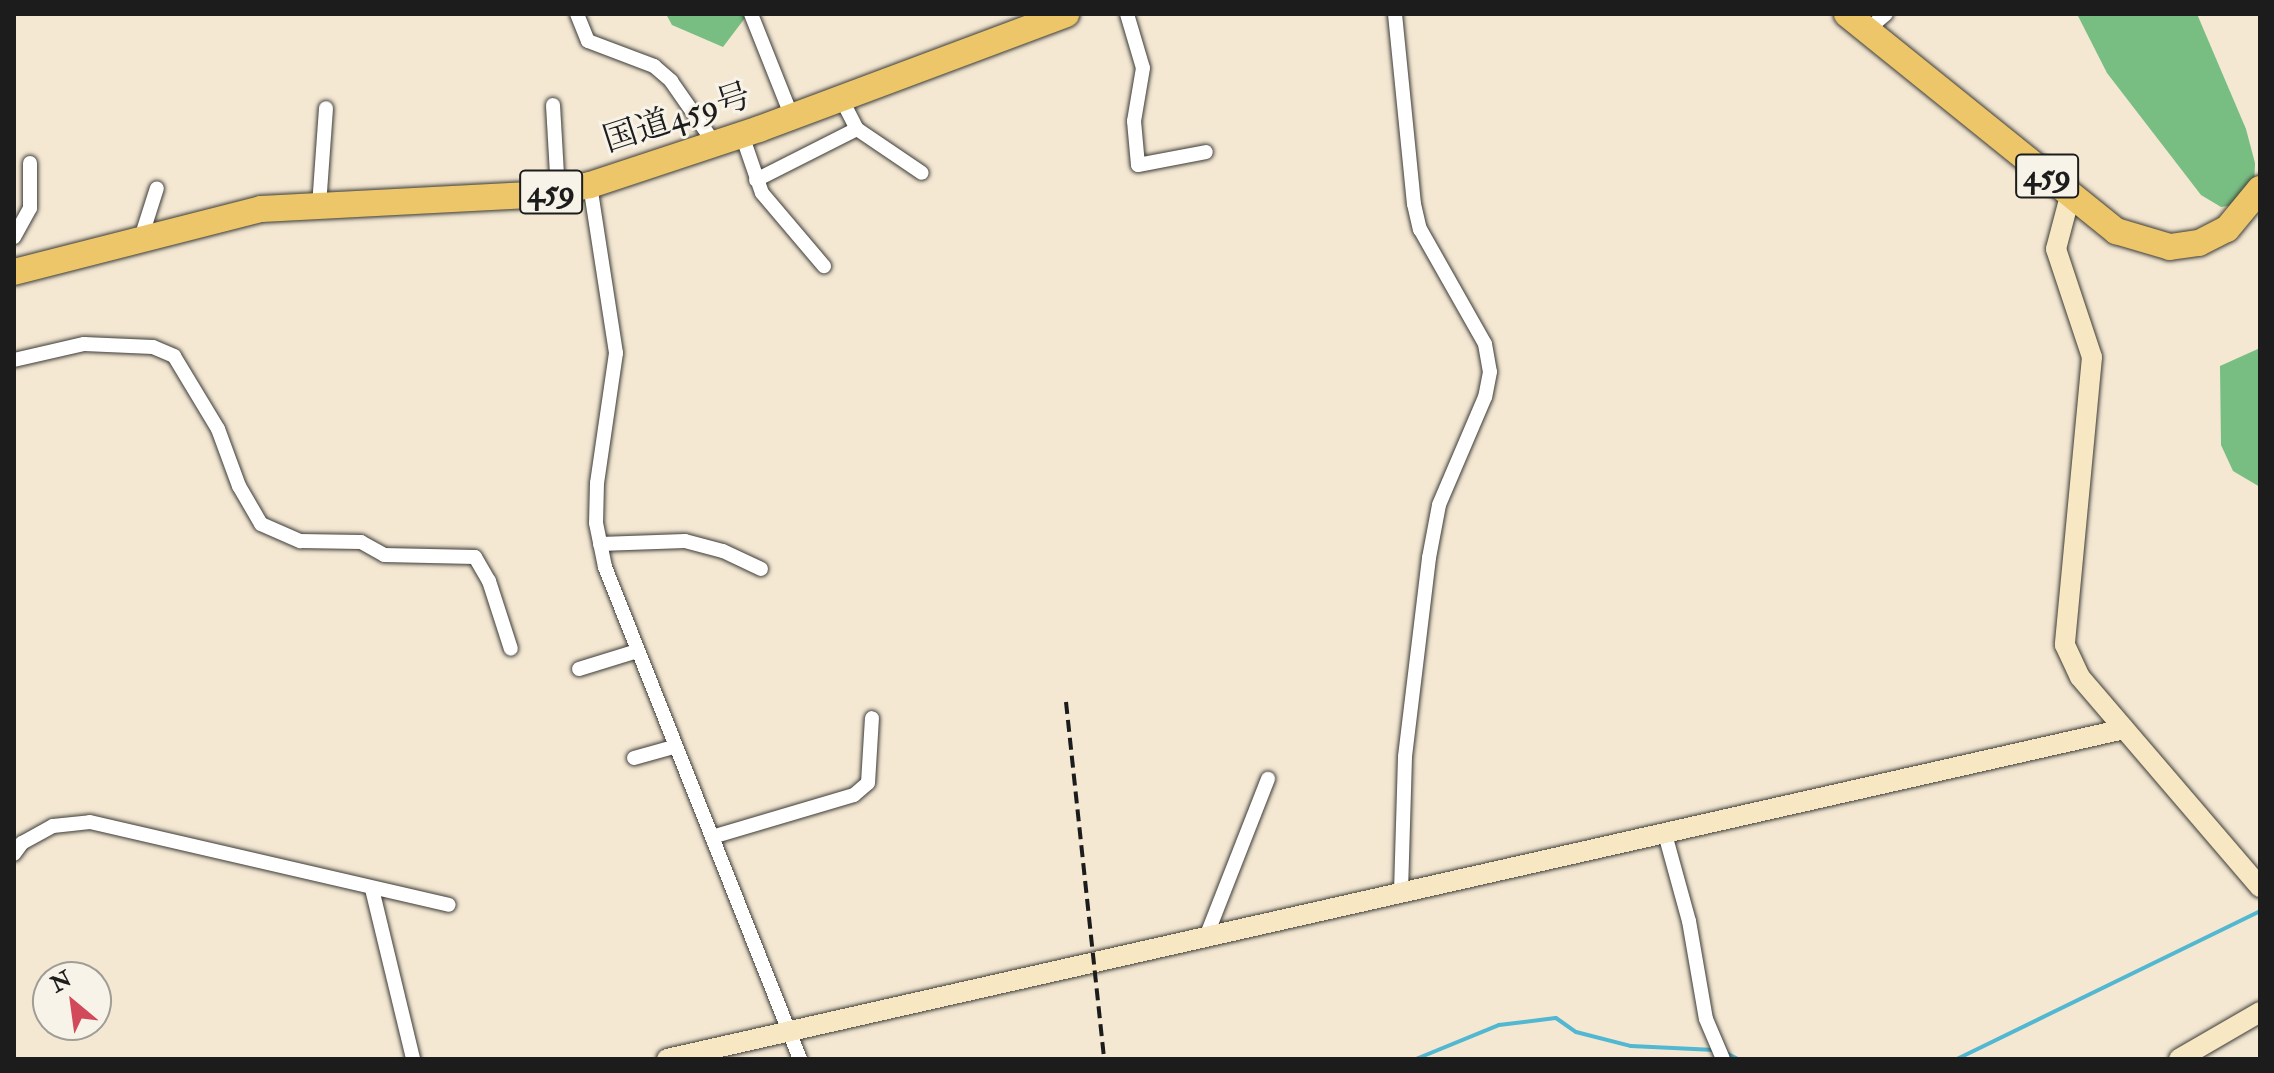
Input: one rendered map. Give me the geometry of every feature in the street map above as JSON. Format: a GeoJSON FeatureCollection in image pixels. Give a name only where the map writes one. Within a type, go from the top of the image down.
{"type":"FeatureCollection","features":[{"type":"Feature","properties":{"kind":"highway","name":"国道459号"},"geometry":{"type":"LineString","coordinates":[[14,272],[261,209],[558,191],[590,185],[742,135],[1066,14]]}},
{"type":"Feature","properties":{"kind":"highway","name":"459"},"geometry":{"type":"LineString","coordinates":[[1867,19],[2070,196],[2116,231],[2170,247],[2199,243],[2227,229],[2260,189]]}},
{"type":"Feature","properties":{"kind":"street"},"geometry":{"type":"LineString","coordinates":[[577,14],[588,41],[654,66],[671,81],[715,144]]}},
{"type":"Feature","properties":{"kind":"street"},"geometry":{"type":"LineString","coordinates":[[751,14],[792,117]]}},
{"type":"Feature","properties":{"kind":"street"},"geometry":{"type":"LineString","coordinates":[[1127,14],[1143,68],[1134,121],[1138,165],[1206,152]]}},
{"type":"Feature","properties":{"kind":"street"},"geometry":{"type":"LineString","coordinates":[[1395,14],[1417,217],[1470,313],[1490,372],[1485,397],[1439,505],[1429,558],[1405,757],[1401,893]]}},
{"type":"Feature","properties":{"kind":"street"},"geometry":{"type":"LineString","coordinates":[[841,98],[857,129],[922,173]]}},
{"type":"Feature","properties":{"kind":"street"},"geometry":{"type":"LineString","coordinates":[[553,105],[558,191]]}},
{"type":"Feature","properties":{"kind":"street"},"geometry":{"type":"LineString","coordinates":[[319,206],[326,108]]}},
{"type":"Feature","properties":{"kind":"street"},"geometry":{"type":"LineString","coordinates":[[756,180],[857,129]]}},
{"type":"Feature","properties":{"kind":"street"},"geometry":{"type":"LineString","coordinates":[[742,135],[756,180],[824,266]]}},
{"type":"Feature","properties":{"kind":"street"},"geometry":{"type":"LineString","coordinates":[[14,237],[30,208],[30,163]]}},
{"type":"Feature","properties":{"kind":"street"},"geometry":{"type":"LineString","coordinates":[[590,185],[616,353],[600,446],[596,523],[600,544],[674,747],[792,1031],[800,1059]]}},
{"type":"Feature","properties":{"kind":"street"},"geometry":{"type":"LineString","coordinates":[[141,238],[157,188]]}},
{"type":"Feature","properties":{"kind":"street"},"geometry":{"type":"LineString","coordinates":[[2070,196],[2056,249],[2092,357],[2065,645],[2080,677],[2260,887]]}},
{"type":"Feature","properties":{"kind":"street"},"geometry":{"type":"LineString","coordinates":[[14,360],[84,344],[153,347],[174,356],[218,429],[239,486],[261,524],[300,541],[361,542],[384,555],[475,557],[489,581],[511,649]]}},
{"type":"Feature","properties":{"kind":"street"},"geometry":{"type":"LineString","coordinates":[[600,544],[685,541],[723,551],[761,569]]}},
{"type":"Feature","properties":{"kind":"street"},"geometry":{"type":"LineString","coordinates":[[579,669],[637,651]]}},
{"type":"Feature","properties":{"kind":"street"},"geometry":{"type":"LineString","coordinates":[[712,837],[854,795],[868,783],[872,718]]}},
{"type":"Feature","properties":{"kind":"street"},"geometry":{"type":"LineString","coordinates":[[667,1059],[2124,729]]}},
{"type":"Feature","properties":{"kind":"street"},"geometry":{"type":"LineString","coordinates":[[634,758],[674,747]]}},
{"type":"Feature","properties":{"kind":"street"},"geometry":{"type":"LineString","coordinates":[[1206,937],[1268,779]]}},
{"type":"Feature","properties":{"kind":"street"},"geometry":{"type":"LineString","coordinates":[[14,854],[22,843],[53,826],[90,822],[449,905]]}},
{"type":"Feature","properties":{"kind":"street"},"geometry":{"type":"LineString","coordinates":[[1665,834],[1689,921],[1706,1019],[1723,1059]]}},
{"type":"Feature","properties":{"kind":"street"},"geometry":{"type":"LineString","coordinates":[[372,889],[413,1059]]}},
{"type":"Feature","properties":{"kind":"street"},"geometry":{"type":"LineString","coordinates":[[2179,1059],[2260,1012]]}},
{"type":"Feature","properties":{"kind":"green space"},"geometry":{"type":"Polygon","coordinates":[[[666,14],[748,14],[723,47],[672,25],[666,14]]]}},
{"type":"Feature","properties":{"kind":"green space"},"geometry":{"type":"Polygon","coordinates":[[[2077,14],[2197,14],[2246,129],[2255,163],[2254,189],[2235,205],[2221,207],[2201,195],[2107,73],[2077,14]]]}},
{"type":"Feature","properties":{"kind":"green space"},"geometry":{"type":"Polygon","coordinates":[[[2260,348],[2260,487],[2233,471],[2221,445],[2220,366],[2260,348]]]}},
{"type":"Feature","properties":{"kind":"waterway"},"geometry":{"type":"LineString","coordinates":[[1957,1059],[2260,911]]}},
{"type":"Feature","properties":{"kind":"waterway"},"geometry":{"type":"LineString","coordinates":[[1416,1059],[1499,1025],[1556,1018],[1576,1032],[1631,1046],[1715,1050]]}},
{"type":"Feature","properties":{"kind":"waterway"},"geometry":{"type":"LineString","coordinates":[[1724,1052],[1738,1059]]}},
{"type":"Feature","properties":{"kind":"railway"},"geometry":{"type":"LineString","coordinates":[[1066,702],[1104,1059]]}}]}
